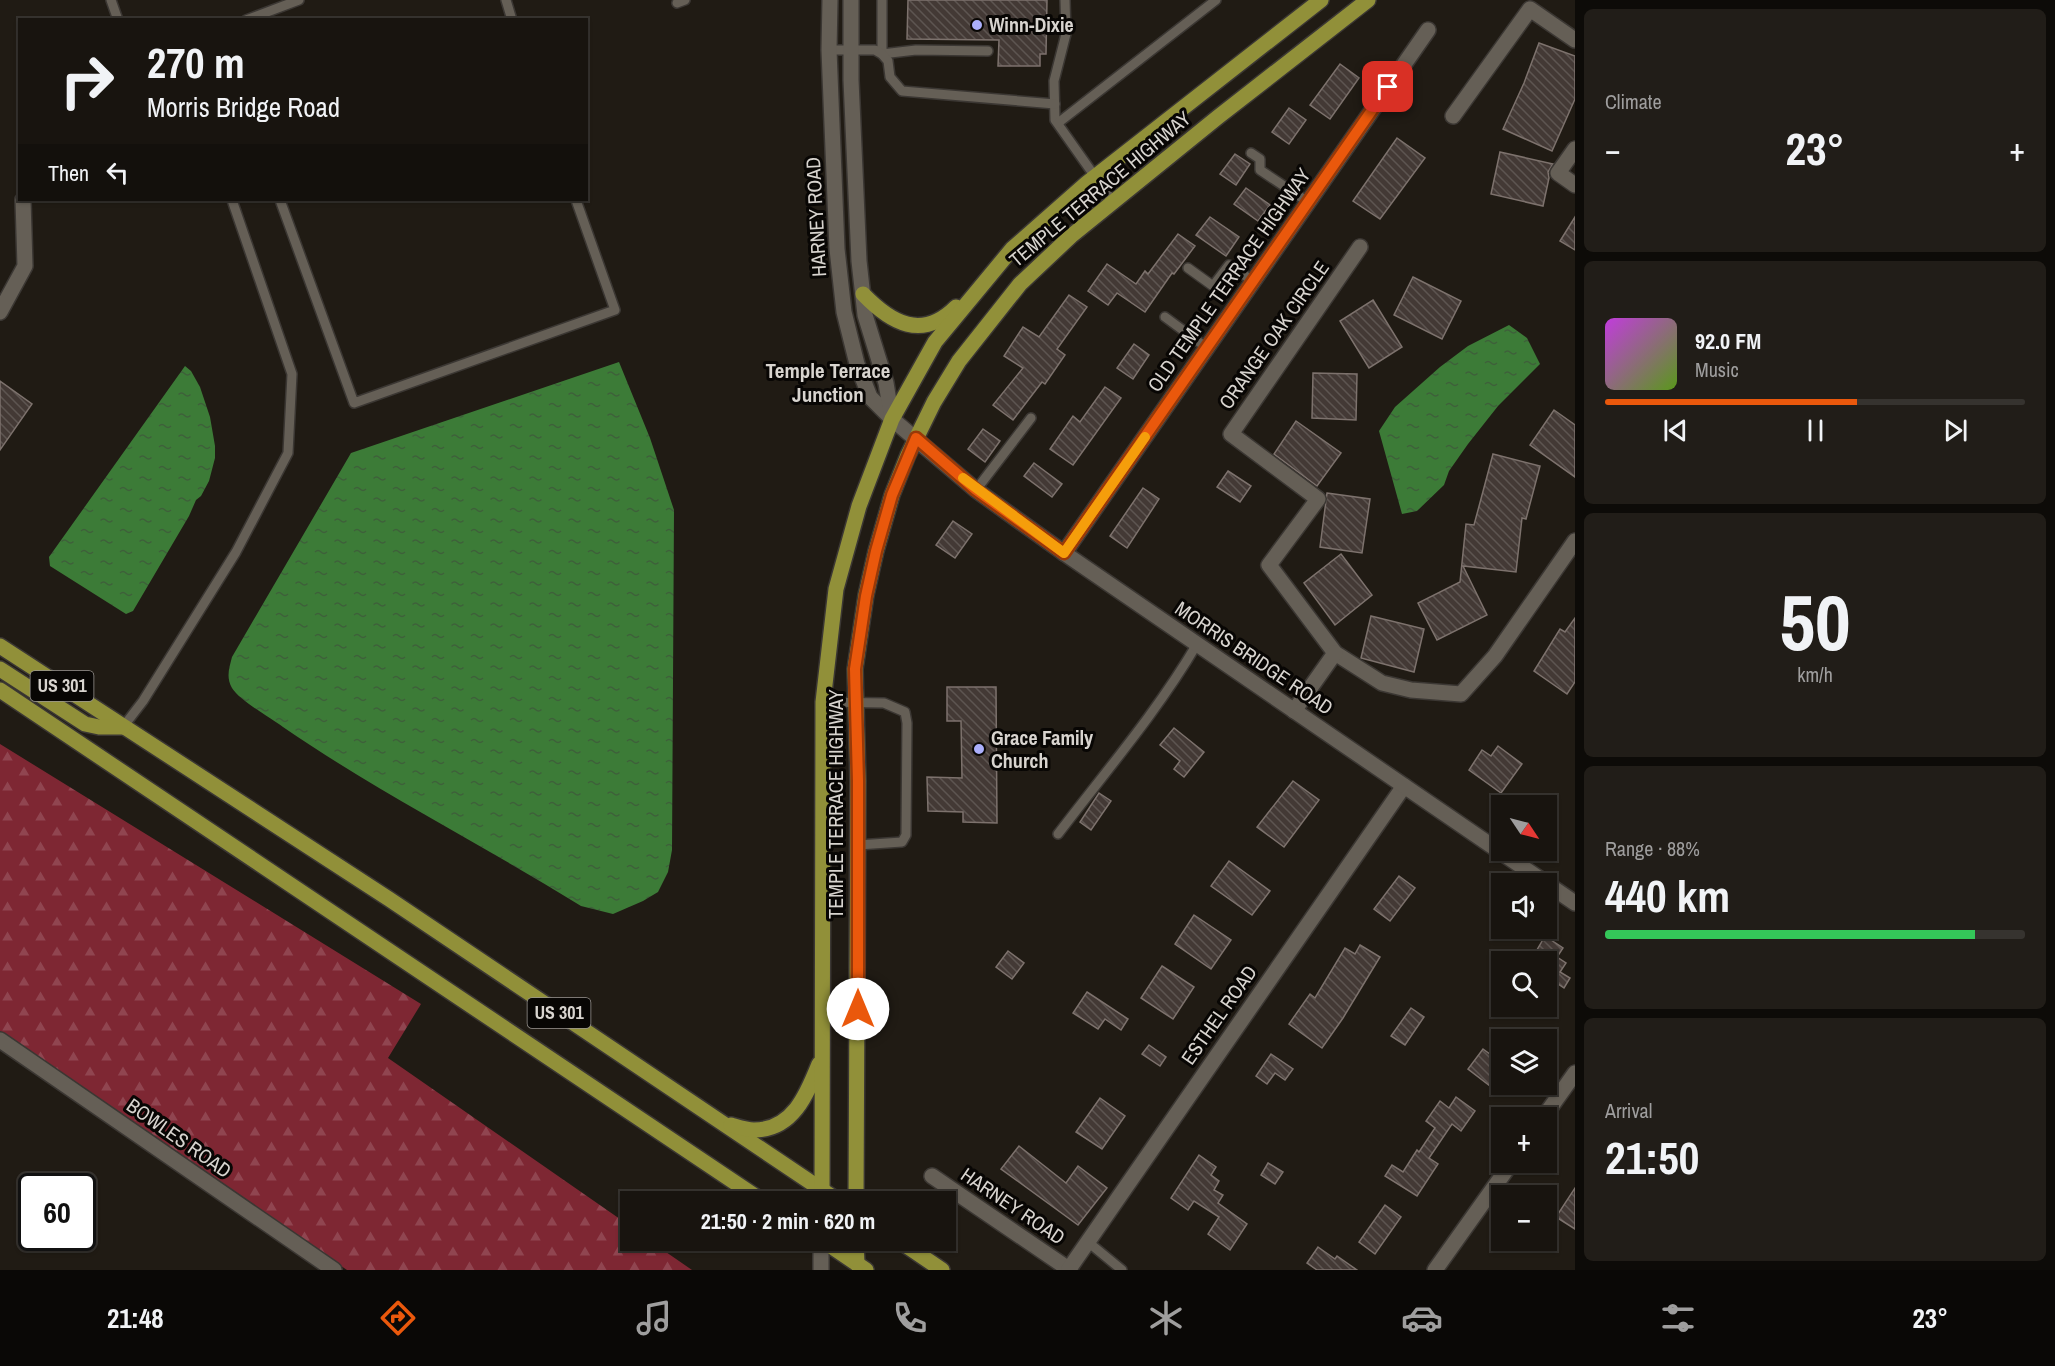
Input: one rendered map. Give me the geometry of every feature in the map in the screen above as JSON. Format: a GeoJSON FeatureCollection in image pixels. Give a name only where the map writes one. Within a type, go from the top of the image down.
{"type":"FeatureCollection","features":[{"type":"Feature","properties":{"kind":"main road","name":"TEMPLE TERRACE HIGHWAY"},"geometry":{"type":"LineString","coordinates":[[822,1191],[823,702],[836,589],[859,506],[892,419],[935,342],[1012,249],[1096,177],[1321,0]]}},
{"type":"Feature","properties":{"kind":"main road","name":"TEMPLE TERRACE HIGHWAY"},"geometry":{"type":"LineString","coordinates":[[856,1191],[858,845],[855,669],[866,596],[876,551],[892,495],[916,438],[934,402],[959,361],[1020,284],[1071,236],[1368,0]]}},
{"type":"Feature","properties":{"kind":"main road"},"geometry":{"type":"LineString","coordinates":[[863,294],[880,312],[899,322],[915,326],[934,323],[946,316],[1012,249]]}},
{"type":"Feature","properties":{"kind":"main road","name":"US 301"},"geometry":{"type":"LineString","coordinates":[[0,646],[389,899],[725,1124],[815,1191]]}},
{"type":"Feature","properties":{"kind":"main road"},"geometry":{"type":"LineString","coordinates":[[0,669],[85,724],[99,727],[123,727]]}},
{"type":"Feature","properties":{"kind":"main road","name":"US 301"},"geometry":{"type":"LineString","coordinates":[[0,690],[748,1191]]}},
{"type":"Feature","properties":{"kind":"main road"},"geometry":{"type":"LineString","coordinates":[[725,1124],[755,1130],[774,1126],[788,1118],[807,1096],[822,1056]]}},
{"type":"Feature","properties":{"kind":"main road"},"geometry":{"type":"LineString","coordinates":[[836,1251],[860,1268]]}},
{"type":"Feature","properties":{"kind":"main road"},"geometry":{"type":"LineString","coordinates":[[858,1251],[860,1268]]}},
{"type":"Feature","properties":{"kind":"main road"},"geometry":{"type":"LineString","coordinates":[[914,1251],[942,1270]]}},
{"type":"Feature","properties":{"kind":"street","name":"HARNEY ROAD"},"geometry":{"type":"LineString","coordinates":[[830,0],[829,50],[837,249],[844,312],[857,364],[870,397],[916,438]]}},
{"type":"Feature","properties":{"kind":"street","name":"HARNEY ROAD"},"geometry":{"type":"LineString","coordinates":[[851,0],[856,182],[865,315],[886,383],[892,419]]}},
{"type":"Feature","properties":{"kind":"street"},"geometry":{"type":"LineString","coordinates":[[1454,116],[1533,5],[1575,40]]}},
{"type":"Feature","properties":{"kind":"street","name":"OLD TEMPLE TERRACE HIGHWAY"},"geometry":{"type":"LineString","coordinates":[[1064,553],[1428,30]]}},
{"type":"Feature","properties":{"kind":"street"},"geometry":{"type":"LineString","coordinates":[[1575,149],[1558,173],[1575,185]]}},
{"type":"Feature","properties":{"kind":"street"},"geometry":{"type":"LineString","coordinates":[[0,312],[25,266],[23,201]]}},
{"type":"Feature","properties":{"kind":"street","name":"ORANGE OAK CIRCLE"},"geometry":{"type":"LineString","coordinates":[[1360,247],[1231,434],[1318,499],[1269,565],[1335,653],[1382,683],[1411,690],[1461,694],[1495,656],[1575,541]]}},
{"type":"Feature","properties":{"kind":"street","name":"MORRIS BRIDGE ROAD"},"geometry":{"type":"LineString","coordinates":[[916,438],[976,490],[1064,553],[1575,903]]}},
{"type":"Feature","properties":{"kind":"street"},"geometry":{"type":"LineString","coordinates":[[1294,711],[1335,653]]}},
{"type":"Feature","properties":{"kind":"street","name":"ESTHEL ROAD"},"geometry":{"type":"LineString","coordinates":[[1070,1269],[1404,786]]}},
{"type":"Feature","properties":{"kind":"street","name":"BOWLES ROAD"},"geometry":{"type":"LineString","coordinates":[[0,1040],[334,1270]]}},
{"type":"Feature","properties":{"kind":"street"},"geometry":{"type":"LineString","coordinates":[[1551,1107],[1575,1073]]}},
{"type":"Feature","properties":{"kind":"street"},"geometry":{"type":"LineString","coordinates":[[1435,1270],[1504,1173]]}},
{"type":"Feature","properties":{"kind":"street","name":"HARNEY ROAD"},"geometry":{"type":"LineString","coordinates":[[932,1176],[1070,1269]]}},
{"type":"Feature","properties":{"kind":"street"},"geometry":{"type":"LineString","coordinates":[[821,1251],[821,1270]]}},
{"type":"Feature","properties":{"kind":"lane"},"geometry":{"type":"LineString","coordinates":[[111,0],[117,18]]}},
{"type":"Feature","properties":{"kind":"lane"},"geometry":{"type":"LineString","coordinates":[[251,18],[299,0]]}},
{"type":"Feature","properties":{"kind":"lane"},"geometry":{"type":"LineString","coordinates":[[506,0],[512,18]]}},
{"type":"Feature","properties":{"kind":"lane"},"geometry":{"type":"LineString","coordinates":[[882,0],[882,54]]}},
{"type":"Feature","properties":{"kind":"lane"},"geometry":{"type":"LineString","coordinates":[[1065,0],[1066,33],[1054,81],[1056,120],[1113,202]]}},
{"type":"Feature","properties":{"kind":"lane"},"geometry":{"type":"LineString","coordinates":[[1058,123],[1216,0]]}},
{"type":"Feature","properties":{"kind":"lane"},"geometry":{"type":"LineString","coordinates":[[829,50],[874,50],[882,54],[888,61],[890,77],[902,91],[1055,104]]}},
{"type":"Feature","properties":{"kind":"lane"},"geometry":{"type":"LineString","coordinates":[[882,54],[916,50],[988,51]]}},
{"type":"Feature","properties":{"kind":"lane"},"geometry":{"type":"LineString","coordinates":[[1251,153],[1260,159],[1260,170],[1308,202]]}},
{"type":"Feature","properties":{"kind":"lane"},"geometry":{"type":"LineString","coordinates":[[123,727],[143,701],[236,552],[288,453],[292,374],[232,201]]}},
{"type":"Feature","properties":{"kind":"lane"},"geometry":{"type":"LineString","coordinates":[[280,201],[354,403],[615,310],[576,201]]}},
{"type":"Feature","properties":{"kind":"lane"},"geometry":{"type":"LineString","coordinates":[[1188,268],[1214,286],[1229,265],[1253,281]]}},
{"type":"Feature","properties":{"kind":"lane"},"geometry":{"type":"LineString","coordinates":[[1165,318],[1207,348]]}},
{"type":"Feature","properties":{"kind":"lane"},"geometry":{"type":"LineString","coordinates":[[976,490],[1031,418]]}},
{"type":"Feature","properties":{"kind":"lane"},"geometry":{"type":"LineString","coordinates":[[1058,834],[1141,729],[1175,681],[1197,644]]}},
{"type":"Feature","properties":{"kind":"lane"},"geometry":{"type":"LineString","coordinates":[[823,702],[884,703],[905,712],[906,836],[902,842],[858,845]]}},
{"type":"Feature","properties":{"kind":"lane"},"geometry":{"type":"LineString","coordinates":[[1088,1242],[1122,1270]]}},
{"type":"Feature","properties":{"kind":"green space"},"geometry":{"type":"Polygon","coordinates":[[[0,744],[421,1004],[388,1058],[620,1219],[620,1251],[664,1251],[692,1270],[347,1270],[0,1031],[0,744]]]}},
{"type":"Feature","properties":{"kind":"water"},"geometry":{"type":"Polygon","coordinates":[[[1509,325],[1527,338],[1540,364],[1498,406],[1449,471],[1444,485],[1417,511],[1402,514],[1379,431],[1395,407],[1440,367],[1468,346],[1509,325]]]}},
{"type":"Feature","properties":{"kind":"water"},"geometry":{"type":"Polygon","coordinates":[[[619,362],[650,438],[674,510],[672,850],[668,872],[658,892],[613,914],[581,906],[319,751],[236,693],[230,684],[229,669],[232,657],[351,453],[619,362]]]}},
{"type":"Feature","properties":{"kind":"water"},"geometry":{"type":"Polygon","coordinates":[[[185,366],[191,371],[200,387],[210,417],[215,458],[209,481],[201,496],[196,500],[189,516],[133,611],[126,614],[50,566],[49,557],[185,366]]]}},
{"type":"Feature","properties":{"kind":"building","name":"Winn-Dixie"},"geometry":{"type":"Polygon","coordinates":[[[908,0],[1047,0],[1046,54],[1040,54],[1040,66],[998,66],[999,40],[907,39],[908,0]]]}},
{"type":"Feature","properties":{"kind":"building"},"geometry":{"type":"Polygon","coordinates":[[[1539,43],[1575,56],[1575,99],[1552,151],[1503,129],[1539,43]]]}},
{"type":"Feature","properties":{"kind":"building"},"geometry":{"type":"Polygon","coordinates":[[[1340,64],[1359,78],[1330,119],[1310,105],[1340,64]]]}},
{"type":"Feature","properties":{"kind":"building"},"geometry":{"type":"Polygon","coordinates":[[[1289,108],[1306,120],[1289,144],[1272,132],[1289,108]]]}},
{"type":"Feature","properties":{"kind":"building"},"geometry":{"type":"Polygon","coordinates":[[[1397,138],[1425,158],[1380,219],[1353,201],[1397,138]]]}},
{"type":"Feature","properties":{"kind":"building"},"geometry":{"type":"Polygon","coordinates":[[[1500,152],[1553,164],[1548,172],[1549,178],[1543,206],[1491,194],[1500,152]]]}},
{"type":"Feature","properties":{"kind":"building"},"geometry":{"type":"Polygon","coordinates":[[[1235,154],[1250,164],[1236,185],[1220,174],[1235,154]]]}},
{"type":"Feature","properties":{"kind":"building"},"geometry":{"type":"Polygon","coordinates":[[[1246,188],[1270,205],[1258,221],[1234,204],[1246,188]]]}},
{"type":"Feature","properties":{"kind":"building"},"geometry":{"type":"Polygon","coordinates":[[[1210,217],[1239,237],[1226,256],[1196,235],[1210,217]]]}},
{"type":"Feature","properties":{"kind":"building"},"geometry":{"type":"Polygon","coordinates":[[[1575,217],[1575,250],[1560,241],[1575,217]]]}},
{"type":"Feature","properties":{"kind":"building"},"geometry":{"type":"Polygon","coordinates":[[[1178,234],[1195,246],[1174,274],[1172,273],[1145,312],[1117,293],[1108,305],[1088,291],[1107,264],[1136,284],[1145,271],[1148,274],[1178,234]]]}},
{"type":"Feature","properties":{"kind":"building"},"geometry":{"type":"Polygon","coordinates":[[[1413,277],[1461,301],[1442,339],[1394,315],[1413,277]]]}},
{"type":"Feature","properties":{"kind":"building"},"geometry":{"type":"Polygon","coordinates":[[[1069,295],[1087,307],[1057,349],[1065,355],[1045,384],[1042,382],[1013,420],[993,405],[1023,368],[1004,356],[1023,327],[1039,337],[1069,295]]]}},
{"type":"Feature","properties":{"kind":"building"},"geometry":{"type":"Polygon","coordinates":[[[1373,300],[1402,347],[1369,368],[1340,321],[1373,300]]]}},
{"type":"Feature","properties":{"kind":"building"},"geometry":{"type":"Polygon","coordinates":[[[1134,344],[1149,355],[1133,379],[1117,368],[1134,344]]]}},
{"type":"Feature","properties":{"kind":"building"},"geometry":{"type":"Polygon","coordinates":[[[1313,373],[1357,374],[1356,420],[1312,418],[1313,373]]]}},
{"type":"Feature","properties":{"kind":"building"},"geometry":{"type":"Polygon","coordinates":[[[0,381],[32,404],[0,450],[0,381]]]}},
{"type":"Feature","properties":{"kind":"building"},"geometry":{"type":"Polygon","coordinates":[[[1105,387],[1121,398],[1073,465],[1050,449],[1073,416],[1080,422],[1105,387]]]}},
{"type":"Feature","properties":{"kind":"building"},"geometry":{"type":"Polygon","coordinates":[[[1554,410],[1575,425],[1575,477],[1530,445],[1554,410]]]}},
{"type":"Feature","properties":{"kind":"building"},"geometry":{"type":"Polygon","coordinates":[[[1296,421],[1341,453],[1317,486],[1274,454],[1296,421]]]}},
{"type":"Feature","properties":{"kind":"building"},"geometry":{"type":"Polygon","coordinates":[[[983,429],[1000,441],[985,462],[968,449],[983,429]]]}},
{"type":"Feature","properties":{"kind":"building"},"geometry":{"type":"Polygon","coordinates":[[[1493,454],[1540,466],[1526,519],[1522,518],[1516,572],[1463,566],[1487,615],[1437,640],[1418,603],[1460,582],[1466,524],[1474,525],[1493,454]]]}},
{"type":"Feature","properties":{"kind":"building"},"geometry":{"type":"Polygon","coordinates":[[[1034,463],[1062,484],[1052,497],[1024,476],[1034,463]]]}},
{"type":"Feature","properties":{"kind":"building"},"geometry":{"type":"Polygon","coordinates":[[[1228,471],[1251,486],[1240,502],[1217,487],[1228,471]]]}},
{"type":"Feature","properties":{"kind":"building"},"geometry":{"type":"Polygon","coordinates":[[[1143,488],[1159,499],[1127,548],[1110,536],[1143,488]]]}},
{"type":"Feature","properties":{"kind":"building"},"geometry":{"type":"Polygon","coordinates":[[[1327,493],[1370,499],[1362,553],[1320,547],[1327,493]]]}},
{"type":"Feature","properties":{"kind":"building"},"geometry":{"type":"Polygon","coordinates":[[[953,521],[972,534],[955,558],[936,545],[953,521]]]}},
{"type":"Feature","properties":{"kind":"building"},"geometry":{"type":"Polygon","coordinates":[[[1341,554],[1372,595],[1335,625],[1304,583],[1341,554]]]}},
{"type":"Feature","properties":{"kind":"building"},"geometry":{"type":"Polygon","coordinates":[[[1371,616],[1424,629],[1414,672],[1361,658],[1371,616]]]}},
{"type":"Feature","properties":{"kind":"building"},"geometry":{"type":"Polygon","coordinates":[[[1575,618],[1575,682],[1567,694],[1534,671],[1560,629],[1565,632],[1575,618]]]}},
{"type":"Feature","properties":{"kind":"building","name":"Grace Family Church"},"geometry":{"type":"Polygon","coordinates":[[[947,687],[996,687],[997,823],[963,822],[963,812],[928,811],[927,777],[962,778],[961,721],[947,721],[947,687]]]}},
{"type":"Feature","properties":{"kind":"building"},"geometry":{"type":"Polygon","coordinates":[[[1174,728],[1204,752],[1184,777],[1174,769],[1180,761],[1160,745],[1174,728]]]}},
{"type":"Feature","properties":{"kind":"building"},"geometry":{"type":"Polygon","coordinates":[[[1498,746],[1522,764],[1501,793],[1469,770],[1482,750],[1491,756],[1498,746]]]}},
{"type":"Feature","properties":{"kind":"building"},"geometry":{"type":"Polygon","coordinates":[[[1293,781],[1319,800],[1284,847],[1257,827],[1293,781]]]}},
{"type":"Feature","properties":{"kind":"building"},"geometry":{"type":"Polygon","coordinates":[[[1099,793],[1111,801],[1091,830],[1080,822],[1099,793]]]}},
{"type":"Feature","properties":{"kind":"building"},"geometry":{"type":"Polygon","coordinates":[[[1229,861],[1270,891],[1252,915],[1211,886],[1229,861]]]}},
{"type":"Feature","properties":{"kind":"building"},"geometry":{"type":"Polygon","coordinates":[[[1399,876],[1415,888],[1390,921],[1374,909],[1399,876]]]}},
{"type":"Feature","properties":{"kind":"building"},"geometry":{"type":"Polygon","coordinates":[[[1194,915],[1231,940],[1211,969],[1175,944],[1194,915]]]}},
{"type":"Feature","properties":{"kind":"building"},"geometry":{"type":"Polygon","coordinates":[[[1543,939],[1550,939],[1563,948],[1557,957],[1557,951],[1536,951],[1543,939]]]}},
{"type":"Feature","properties":{"kind":"building"},"geometry":{"type":"Polygon","coordinates":[[[1360,945],[1380,957],[1322,1048],[1289,1024],[1310,994],[1315,998],[1345,948],[1355,954],[1360,945]]]}},
{"type":"Feature","properties":{"kind":"building"},"geometry":{"type":"Polygon","coordinates":[[[1008,951],[1024,963],[1012,979],[996,967],[1008,951]]]}},
{"type":"Feature","properties":{"kind":"building"},"geometry":{"type":"Polygon","coordinates":[[[1557,957],[1566,963],[1560,972],[1570,978],[1564,988],[1557,983],[1557,957]]]}},
{"type":"Feature","properties":{"kind":"building"},"geometry":{"type":"Polygon","coordinates":[[[1162,966],[1194,987],[1173,1019],[1141,998],[1162,966]]]}},
{"type":"Feature","properties":{"kind":"building"},"geometry":{"type":"Polygon","coordinates":[[[1087,992],[1128,1019],[1121,1030],[1105,1019],[1098,1029],[1073,1013],[1087,992]]]}},
{"type":"Feature","properties":{"kind":"building"},"geometry":{"type":"Polygon","coordinates":[[[1411,1008],[1424,1017],[1405,1045],[1391,1036],[1411,1008]]]}},
{"type":"Feature","properties":{"kind":"building"},"geometry":{"type":"Polygon","coordinates":[[[1149,1045],[1166,1057],[1160,1066],[1142,1054],[1149,1045]]]}},
{"type":"Feature","properties":{"kind":"building"},"geometry":{"type":"Polygon","coordinates":[[[1483,1049],[1491,1055],[1491,1085],[1490,1086],[1468,1069],[1483,1049]]]}},
{"type":"Feature","properties":{"kind":"building"},"geometry":{"type":"Polygon","coordinates":[[[1271,1054],[1293,1069],[1285,1080],[1275,1073],[1267,1084],[1256,1076],[1271,1054]]]}},
{"type":"Feature","properties":{"kind":"building"},"geometry":{"type":"Polygon","coordinates":[[[1456,1097],[1475,1111],[1461,1131],[1452,1124],[1429,1158],[1438,1164],[1417,1196],[1385,1176],[1392,1165],[1403,1172],[1435,1128],[1426,1121],[1440,1101],[1449,1108],[1456,1097]]]}},
{"type":"Feature","properties":{"kind":"building"},"geometry":{"type":"Polygon","coordinates":[[[1100,1098],[1125,1116],[1102,1149],[1076,1132],[1100,1098]]]}},
{"type":"Feature","properties":{"kind":"building"},"geometry":{"type":"Polygon","coordinates":[[[1019,1146],[1066,1183],[1078,1166],[1107,1188],[1078,1225],[1001,1169],[1019,1146]]]}},
{"type":"Feature","properties":{"kind":"building"},"geometry":{"type":"Polygon","coordinates":[[[1199,1155],[1216,1167],[1211,1175],[1219,1181],[1214,1190],[1223,1195],[1218,1203],[1247,1224],[1230,1250],[1208,1234],[1219,1217],[1194,1201],[1188,1210],[1171,1198],[1199,1155]]]}},
{"type":"Feature","properties":{"kind":"building"},"geometry":{"type":"Polygon","coordinates":[[[1268,1163],[1283,1172],[1275,1184],[1261,1175],[1268,1163]]]}},
{"type":"Feature","properties":{"kind":"building"},"geometry":{"type":"Polygon","coordinates":[[[1575,1188],[1575,1229],[1557,1215],[1575,1188]]]}},
{"type":"Feature","properties":{"kind":"building"},"geometry":{"type":"Polygon","coordinates":[[[1385,1205],[1401,1217],[1375,1254],[1359,1242],[1385,1205]]]}},
{"type":"Feature","properties":{"kind":"building"},"geometry":{"type":"Polygon","coordinates":[[[1318,1247],[1335,1259],[1337,1256],[1357,1270],[1317,1270],[1307,1263],[1318,1247]]]}},
{"type":"Feature","properties":{"kind":"slow traffic"},"geometry":{"type":"LineString","coordinates":[[963,478],[976,490],[1064,553],[1145,437]]}},
{"type":"Feature","properties":{"kind":"place","name":"Winn-Dixie"},"geometry":{"type":"Point","coordinates":[977,25]}},
{"type":"Feature","properties":{"kind":"place","name":"Grace Family Church"},"geometry":{"type":"Point","coordinates":[979,749]}},
{"type":"Feature","properties":{"kind":"district","name":"Temple Terrace Junction"},"geometry":{"type":"Point","coordinates":[828,383]}},
{"type":"Feature","properties":{"kind":"route"},"geometry":{"type":"LineString","coordinates":[[858,1009],[858,781],[855,669],[866,596],[876,551],[892,495],[916,438],[976,490],[1064,553],[1388,87]]}}]}
